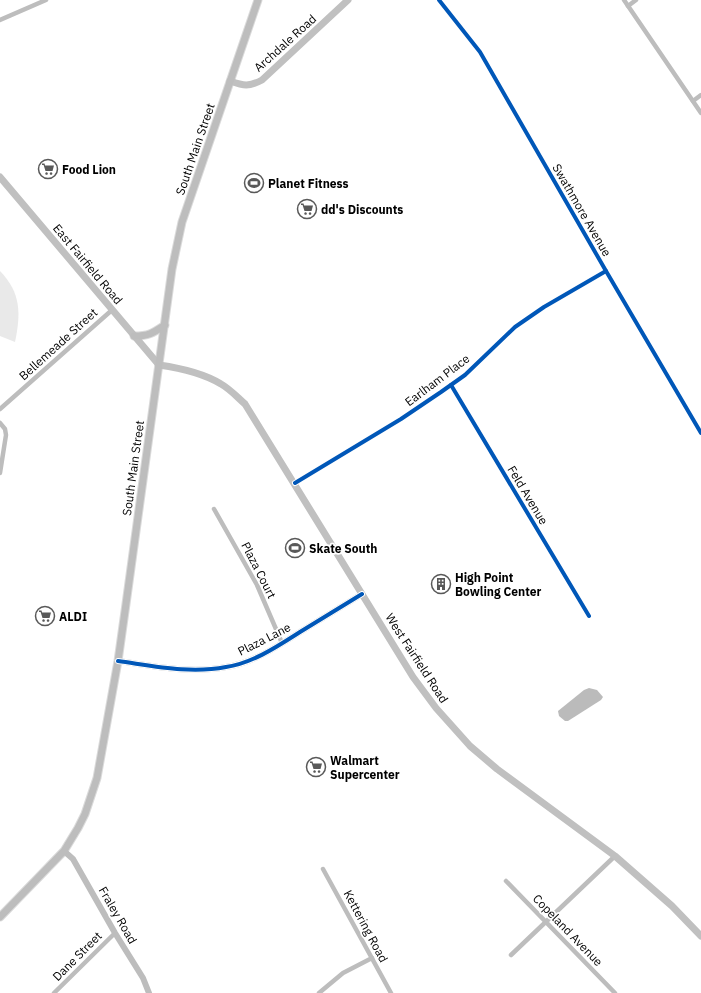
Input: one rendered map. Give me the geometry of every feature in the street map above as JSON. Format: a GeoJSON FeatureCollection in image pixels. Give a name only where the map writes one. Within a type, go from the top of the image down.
{"type":"FeatureCollection","features":[{"type":"Feature","properties":{"kind":"main road","name":"South Main Street"},"geometry":{"type":"LineString","coordinates":[[0,917],[64,851],[85,814],[97,778],[118,661],[172,269],[182,222],[258,0]]}},
{"type":"Feature","properties":{"kind":"main road","name":"Archdale Road"},"geometry":{"type":"LineString","coordinates":[[230,81],[242,86],[253,85],[262,80],[348,0]]}},
{"type":"Feature","properties":{"kind":"main road","name":"East Fairfield Road"},"geometry":{"type":"LineString","coordinates":[[0,177],[159,365]]}},
{"type":"Feature","properties":{"kind":"main road"},"geometry":{"type":"LineString","coordinates":[[134,336],[146,336],[165,325]]}},
{"type":"Feature","properties":{"kind":"main road","name":"West Fairfield Road"},"geometry":{"type":"LineString","coordinates":[[159,365],[187,370],[221,384],[245,404],[424,693],[437,710],[470,746],[497,769],[615,856],[672,906],[701,936]]}},
{"type":"Feature","properties":{"kind":"street"},"geometry":{"type":"LineString","coordinates":[[0,20],[46,0]]}},
{"type":"Feature","properties":{"kind":"street","name":"Swathmore Avenue"},"geometry":{"type":"LineString","coordinates":[[439,0],[480,52],[606,272],[701,433]]}},
{"type":"Feature","properties":{"kind":"street"},"geometry":{"type":"LineString","coordinates":[[624,0],[701,113]]}},
{"type":"Feature","properties":{"kind":"street"},"geometry":{"type":"LineString","coordinates":[[628,6],[636,0]]}},
{"type":"Feature","properties":{"kind":"street"},"geometry":{"type":"LineString","coordinates":[[693,101],[701,95]]}},
{"type":"Feature","properties":{"kind":"street","name":"Earlham Place"},"geometry":{"type":"LineString","coordinates":[[295,483],[401,419],[464,375],[515,327],[544,308],[606,272]]}},
{"type":"Feature","properties":{"kind":"street","name":"Bellemeade Street"},"geometry":{"type":"LineString","coordinates":[[0,409],[112,310]]}},
{"type":"Feature","properties":{"kind":"street","name":"Feld Avenue"},"geometry":{"type":"LineString","coordinates":[[451,385],[589,616]]}},
{"type":"Feature","properties":{"kind":"street"},"geometry":{"type":"LineString","coordinates":[[0,422],[6,429],[6,435],[0,473]]}},
{"type":"Feature","properties":{"kind":"street","name":"Plaza Court"},"geometry":{"type":"LineString","coordinates":[[214,508],[257,585],[282,643]]}},
{"type":"Feature","properties":{"kind":"street","name":"Plaza Lane"},"geometry":{"type":"LineString","coordinates":[[118,661],[179,670],[200,670],[227,667],[256,657],[282,643],[362,594]]}},
{"type":"Feature","properties":{"kind":"street","name":"Fraley Road"},"geometry":{"type":"LineString","coordinates":[[64,851],[73,859],[115,933],[143,978],[148,993]]}},
{"type":"Feature","properties":{"kind":"street"},"geometry":{"type":"LineString","coordinates":[[511,955],[615,856]]}},
{"type":"Feature","properties":{"kind":"street","name":"Kettering Road"},"geometry":{"type":"LineString","coordinates":[[323,869],[391,993]]}},
{"type":"Feature","properties":{"kind":"street","name":"Copeland Avenue"},"geometry":{"type":"LineString","coordinates":[[506,881],[615,993]]}},
{"type":"Feature","properties":{"kind":"street","name":"Dane Street"},"geometry":{"type":"LineString","coordinates":[[54,993],[115,933]]}},
{"type":"Feature","properties":{"kind":"street"},"geometry":{"type":"LineString","coordinates":[[319,993],[342,973],[372,958]]}},
{"type":"Feature","properties":{"kind":"shaded area"},"geometry":{"type":"Polygon","coordinates":[[[0,271],[12,287],[18,304],[18,322],[15,342],[0,336],[0,271]]]}},
{"type":"Feature","properties":{"kind":"shaded area"},"geometry":{"type":"Polygon","coordinates":[[[589,688],[597,690],[603,697],[601,700],[568,721],[565,721],[559,716],[558,711],[584,690],[589,688]]]}},
{"type":"Feature","properties":{"kind":"cycle path"},"geometry":{"type":"LineString","coordinates":[[439,0],[480,52],[701,433]]}},
{"type":"Feature","properties":{"kind":"cycle path"},"geometry":{"type":"LineString","coordinates":[[295,483],[401,419],[441,392],[465,375],[515,327],[544,307],[606,271]]}},
{"type":"Feature","properties":{"kind":"cycle path"},"geometry":{"type":"LineString","coordinates":[[451,385],[589,616]]}},
{"type":"Feature","properties":{"kind":"cycle path"},"geometry":{"type":"LineString","coordinates":[[118,661],[158,667],[199,670],[236,665],[255,658],[274,648],[362,594]]}},
{"type":"Feature","properties":{"kind":"place","name":"Food Lion"},"geometry":{"type":"Point","coordinates":[48,169]}},
{"type":"Feature","properties":{"kind":"place","name":"Planet Fitness"},"geometry":{"type":"Point","coordinates":[254,183]}},
{"type":"Feature","properties":{"kind":"place","name":"dd's Discounts"},"geometry":{"type":"Point","coordinates":[307,209]}},
{"type":"Feature","properties":{"kind":"place","name":"Skate South"},"geometry":{"type":"Point","coordinates":[295,548]}},
{"type":"Feature","properties":{"kind":"place","name":"High Point Bowling Center"},"geometry":{"type":"Point","coordinates":[441,584]}},
{"type":"Feature","properties":{"kind":"place","name":"ALDI"},"geometry":{"type":"Point","coordinates":[45,616]}},
{"type":"Feature","properties":{"kind":"place","name":"Walmart Supercenter"},"geometry":{"type":"Point","coordinates":[316,767]}}]}
